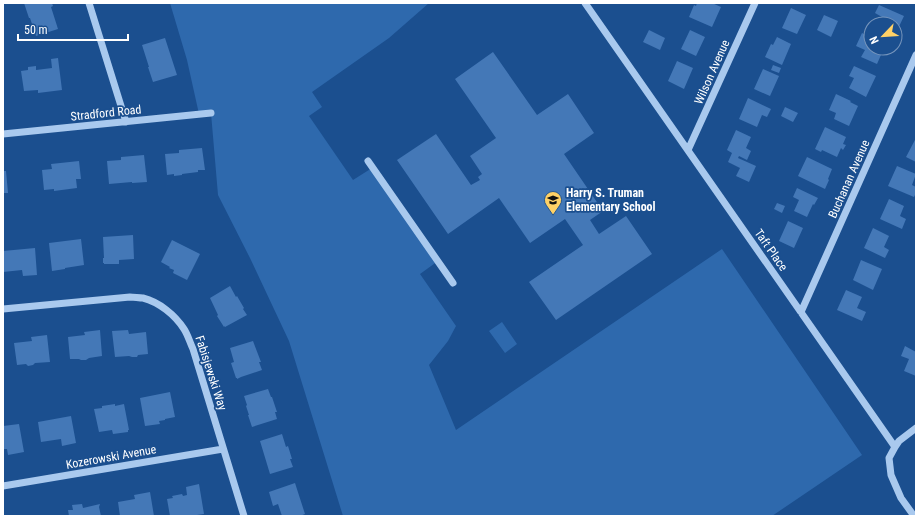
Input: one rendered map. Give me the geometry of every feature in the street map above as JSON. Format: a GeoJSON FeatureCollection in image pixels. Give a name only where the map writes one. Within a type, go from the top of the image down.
{"type":"FeatureCollection","features":[{"type":"Feature","properties":{"kind":"street"},"geometry":{"type":"LineString","coordinates":[[89,3],[126,122]]}},
{"type":"Feature","properties":{"kind":"street","name":"Taft Place"},"geometry":{"type":"LineString","coordinates":[[585,3],[895,447]]}},
{"type":"Feature","properties":{"kind":"street","name":"Wilson Avenue"},"geometry":{"type":"LineString","coordinates":[[688,150],[755,3]]}},
{"type":"Feature","properties":{"kind":"street","name":"Buchanan Avenue"},"geometry":{"type":"LineString","coordinates":[[801,312],[916,55]]}},
{"type":"Feature","properties":{"kind":"street","name":"Stradford Road"},"geometry":{"type":"LineString","coordinates":[[3,134],[211,113]]}},
{"type":"Feature","properties":{"kind":"street"},"geometry":{"type":"LineString","coordinates":[[368,161],[453,283]]}},
{"type":"Feature","properties":{"kind":"street","name":"Fabisjewski Way"},"geometry":{"type":"LineString","coordinates":[[3,309],[130,297],[144,298],[166,309],[185,330],[193,349],[244,516]]}},
{"type":"Feature","properties":{"kind":"street"},"geometry":{"type":"LineString","coordinates":[[914,516],[901,498],[890,475],[889,458],[899,441],[916,428]]}},
{"type":"Feature","properties":{"kind":"street","name":"Kozerowski Avenue"},"geometry":{"type":"LineString","coordinates":[[3,486],[223,448]]}},
{"type":"Feature","properties":{"kind":"shaded area"},"geometry":{"type":"Polygon","coordinates":[[[170,3],[429,3],[389,38],[312,92],[322,107],[309,116],[353,180],[372,168],[438,261],[420,274],[456,326],[448,341],[429,365],[456,430],[722,249],[862,455],[772,516],[343,516],[289,341],[250,258],[218,195],[211,113],[199,114],[187,60],[170,3]]]}},
{"type":"Feature","properties":{"kind":"shaded area"},"geometry":{"type":"Polygon","coordinates":[[[502,322],[517,344],[505,353],[489,331],[502,322]]]}},
{"type":"Feature","properties":{"kind":"building"},"geometry":{"type":"Polygon","coordinates":[[[24,3],[52,3],[53,6],[51,7],[58,29],[36,36],[24,3]]]}},
{"type":"Feature","properties":{"kind":"building"},"geometry":{"type":"Polygon","coordinates":[[[697,3],[712,3],[721,7],[712,27],[689,17],[694,5],[696,6],[697,3]]]}},
{"type":"Feature","properties":{"kind":"building"},"geometry":{"type":"Polygon","coordinates":[[[879,5],[904,16],[903,18],[903,16],[880,16],[875,13],[879,5]]]}},
{"type":"Feature","properties":{"kind":"building"},"geometry":{"type":"Polygon","coordinates":[[[791,8],[806,15],[797,34],[782,28],[791,8]]]}},
{"type":"Feature","properties":{"kind":"building"},"geometry":{"type":"Polygon","coordinates":[[[824,15],[838,21],[831,37],[817,30],[824,15]]]}},
{"type":"Feature","properties":{"kind":"building"},"geometry":{"type":"Polygon","coordinates":[[[649,30],[665,38],[660,50],[643,42],[649,30]]]}},
{"type":"Feature","properties":{"kind":"building"},"geometry":{"type":"Polygon","coordinates":[[[690,30],[705,37],[696,56],[681,49],[690,30]]]}},
{"type":"Feature","properties":{"kind":"building"},"geometry":{"type":"Polygon","coordinates":[[[862,33],[863,49],[856,46],[862,33]]]}},
{"type":"Feature","properties":{"kind":"building"},"geometry":{"type":"Polygon","coordinates":[[[777,37],[791,44],[782,65],[765,57],[771,44],[773,45],[777,37]]]}},
{"type":"Feature","properties":{"kind":"building"},"geometry":{"type":"Polygon","coordinates":[[[165,38],[177,75],[153,82],[142,45],[165,38]]]}},
{"type":"Feature","properties":{"kind":"building"},"geometry":{"type":"Polygon","coordinates":[[[493,52],[537,115],[568,94],[594,133],[564,154],[603,211],[590,220],[599,234],[626,216],[652,254],[556,320],[529,282],[583,245],[565,219],[530,243],[499,198],[448,234],[397,160],[436,134],[471,185],[480,180],[478,177],[482,174],[470,156],[496,138],[455,79],[493,52]]]}},
{"type":"Feature","properties":{"kind":"building"},"geometry":{"type":"Polygon","coordinates":[[[863,54],[863,56],[880,56],[877,64],[861,57],[863,54]]]}},
{"type":"Feature","properties":{"kind":"building"},"geometry":{"type":"Polygon","coordinates":[[[58,58],[62,90],[38,93],[38,90],[24,91],[21,71],[28,70],[28,67],[36,66],[36,70],[52,68],[51,59],[58,58]]]}},
{"type":"Feature","properties":{"kind":"building"},"geometry":{"type":"Polygon","coordinates":[[[677,61],[693,68],[684,89],[668,81],[677,61]]]}},
{"type":"Feature","properties":{"kind":"building"},"geometry":{"type":"Polygon","coordinates":[[[773,65],[781,68],[779,73],[771,70],[773,65]]]}},
{"type":"Feature","properties":{"kind":"building"},"geometry":{"type":"Polygon","coordinates":[[[854,66],[876,76],[866,97],[849,88],[854,78],[849,76],[854,66]]]}},
{"type":"Feature","properties":{"kind":"building"},"geometry":{"type":"Polygon","coordinates":[[[763,69],[779,76],[770,96],[754,89],[763,69]]]}},
{"type":"Feature","properties":{"kind":"building"},"geometry":{"type":"Polygon","coordinates":[[[836,94],[858,106],[849,126],[834,119],[836,113],[829,110],[836,94]]]}},
{"type":"Feature","properties":{"kind":"building"},"geometry":{"type":"Polygon","coordinates":[[[748,98],[771,109],[767,117],[762,115],[757,127],[739,119],[748,98]]]}},
{"type":"Feature","properties":{"kind":"building"},"geometry":{"type":"Polygon","coordinates":[[[785,107],[798,113],[793,122],[781,116],[785,107]]]}},
{"type":"Feature","properties":{"kind":"building"},"geometry":{"type":"Polygon","coordinates":[[[825,127],[846,137],[843,144],[846,145],[843,150],[841,148],[837,157],[822,150],[821,152],[815,149],[825,127]]]}},
{"type":"Feature","properties":{"kind":"building"},"geometry":{"type":"Polygon","coordinates":[[[736,130],[751,137],[746,148],[751,151],[747,160],[739,156],[738,158],[756,166],[749,182],[736,176],[740,168],[728,162],[732,153],[727,150],[736,130]]]}},
{"type":"Feature","properties":{"kind":"building"},"geometry":{"type":"Polygon","coordinates":[[[916,138],[916,162],[906,157],[916,138]]]}},
{"type":"Feature","properties":{"kind":"building"},"geometry":{"type":"Polygon","coordinates":[[[202,148],[205,170],[198,170],[198,172],[182,175],[167,175],[165,154],[179,153],[179,150],[202,148]]]}},
{"type":"Feature","properties":{"kind":"building"},"geometry":{"type":"Polygon","coordinates":[[[144,155],[147,182],[109,184],[107,161],[121,160],[121,157],[144,155]]]}},
{"type":"Feature","properties":{"kind":"building"},"geometry":{"type":"Polygon","coordinates":[[[807,157],[832,169],[825,189],[798,176],[807,157]]]}},
{"type":"Feature","properties":{"kind":"building"},"geometry":{"type":"Polygon","coordinates":[[[79,161],[81,179],[76,179],[77,188],[54,191],[54,189],[44,190],[42,170],[52,169],[51,164],[79,161]]]}},
{"type":"Feature","properties":{"kind":"building"},"geometry":{"type":"Polygon","coordinates":[[[897,166],[916,174],[912,185],[916,187],[914,197],[888,186],[897,166]]]}},
{"type":"Feature","properties":{"kind":"building"},"geometry":{"type":"Polygon","coordinates":[[[3,171],[6,171],[8,193],[3,193],[3,171]]]}},
{"type":"Feature","properties":{"kind":"building"},"geometry":{"type":"Polygon","coordinates":[[[797,188],[818,198],[814,205],[813,204],[807,217],[794,211],[799,200],[793,197],[797,188]]]}},
{"type":"Feature","properties":{"kind":"building"},"geometry":{"type":"Polygon","coordinates":[[[889,199],[904,206],[900,216],[906,219],[902,229],[880,219],[889,199]]]}},
{"type":"Feature","properties":{"kind":"building"},"geometry":{"type":"Polygon","coordinates":[[[777,203],[785,206],[782,213],[774,209],[777,203]]]}},
{"type":"Feature","properties":{"kind":"building"},"geometry":{"type":"Polygon","coordinates":[[[788,221],[803,228],[794,248],[779,241],[788,221]]]}},
{"type":"Feature","properties":{"kind":"building"},"geometry":{"type":"Polygon","coordinates":[[[873,228],[889,236],[884,247],[889,250],[885,258],[864,248],[873,228]]]}},
{"type":"Feature","properties":{"kind":"building"},"geometry":{"type":"Polygon","coordinates":[[[133,235],[134,259],[119,260],[119,264],[103,263],[103,237],[133,235]]]}},
{"type":"Feature","properties":{"kind":"building"},"geometry":{"type":"Polygon","coordinates":[[[81,239],[84,265],[52,271],[49,243],[81,239]]]}},
{"type":"Feature","properties":{"kind":"building"},"geometry":{"type":"Polygon","coordinates":[[[172,240],[200,254],[187,280],[173,273],[174,270],[161,262],[172,240]]]}},
{"type":"Feature","properties":{"kind":"building"},"geometry":{"type":"Polygon","coordinates":[[[35,248],[37,275],[23,276],[22,270],[3,272],[3,251],[35,248]]]}},
{"type":"Feature","properties":{"kind":"building"},"geometry":{"type":"Polygon","coordinates":[[[861,260],[882,269],[873,290],[853,280],[861,260]]]}},
{"type":"Feature","properties":{"kind":"building"},"geometry":{"type":"Polygon","coordinates":[[[230,286],[247,315],[224,327],[217,316],[218,315],[210,298],[230,286]]]}},
{"type":"Feature","properties":{"kind":"building"},"geometry":{"type":"Polygon","coordinates":[[[846,290],[862,297],[857,308],[866,312],[862,321],[837,310],[846,290]]]}},
{"type":"Feature","properties":{"kind":"building"},"geometry":{"type":"Polygon","coordinates":[[[100,330],[102,356],[89,358],[86,360],[70,359],[68,337],[85,335],[84,332],[100,330]]]}},
{"type":"Feature","properties":{"kind":"building"},"geometry":{"type":"Polygon","coordinates":[[[128,330],[129,334],[146,332],[148,354],[138,355],[137,357],[115,357],[112,331],[128,330]]]}},
{"type":"Feature","properties":{"kind":"building"},"geometry":{"type":"Polygon","coordinates":[[[47,335],[50,362],[35,363],[28,366],[26,364],[17,365],[14,343],[32,341],[31,337],[47,335]]]}},
{"type":"Feature","properties":{"kind":"building"},"geometry":{"type":"Polygon","coordinates":[[[253,341],[261,362],[259,362],[262,370],[237,379],[231,363],[234,362],[230,348],[253,341]]]}},
{"type":"Feature","properties":{"kind":"building"},"geometry":{"type":"Polygon","coordinates":[[[905,346],[916,352],[916,376],[904,371],[909,359],[901,356],[905,346]]]}},
{"type":"Feature","properties":{"kind":"building"},"geometry":{"type":"Polygon","coordinates":[[[268,389],[277,412],[275,412],[277,419],[252,427],[244,396],[268,389]]]}},
{"type":"Feature","properties":{"kind":"building"},"geometry":{"type":"Polygon","coordinates":[[[170,392],[175,417],[159,421],[160,424],[145,426],[140,398],[170,392]]]}},
{"type":"Feature","properties":{"kind":"building"},"geometry":{"type":"Polygon","coordinates":[[[115,404],[115,406],[124,404],[129,430],[128,432],[113,434],[112,430],[99,432],[94,409],[115,404]]]}},
{"type":"Feature","properties":{"kind":"building"},"geometry":{"type":"Polygon","coordinates":[[[71,416],[76,443],[62,446],[61,439],[41,442],[38,422],[71,416]]]}},
{"type":"Feature","properties":{"kind":"building"},"geometry":{"type":"Polygon","coordinates":[[[19,424],[24,452],[8,455],[7,449],[3,449],[3,426],[19,424]]]}},
{"type":"Feature","properties":{"kind":"building"},"geometry":{"type":"Polygon","coordinates":[[[282,434],[286,447],[288,446],[293,467],[270,474],[260,441],[282,434]]]}},
{"type":"Feature","properties":{"kind":"building"},"geometry":{"type":"Polygon","coordinates":[[[295,483],[305,514],[300,516],[282,516],[278,504],[273,506],[269,492],[295,483]]]}},
{"type":"Feature","properties":{"kind":"building"},"geometry":{"type":"Polygon","coordinates":[[[199,484],[204,514],[170,516],[167,499],[173,498],[172,496],[182,494],[183,496],[187,495],[186,487],[199,484]]]}},
{"type":"Feature","properties":{"kind":"building"},"geometry":{"type":"Polygon","coordinates":[[[150,492],[154,516],[120,516],[118,502],[135,499],[134,495],[150,492]]]}},
{"type":"Feature","properties":{"kind":"building"},"geometry":{"type":"Polygon","coordinates":[[[82,504],[83,508],[100,504],[99,507],[101,516],[69,516],[68,510],[73,510],[72,505],[82,504]]]}},
{"type":"Feature","properties":{"kind":"place","name":"Harry S. Truman Elementary School"},"geometry":{"type":"Point","coordinates":[553,215]}}]}
